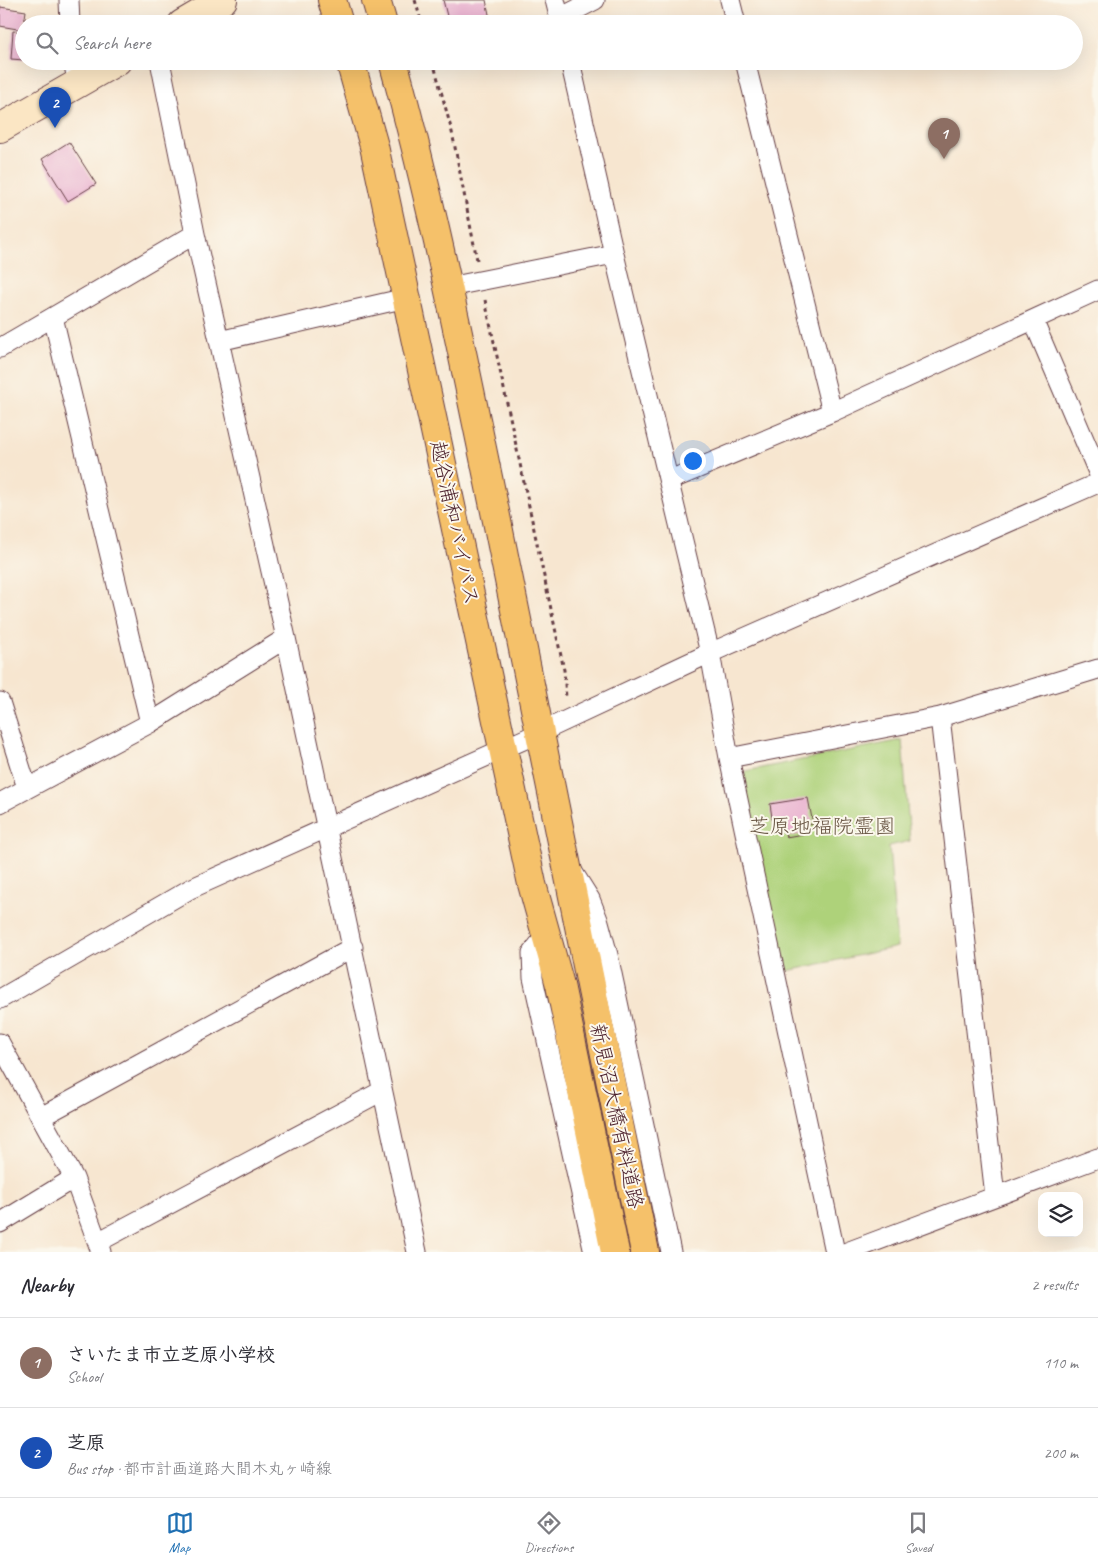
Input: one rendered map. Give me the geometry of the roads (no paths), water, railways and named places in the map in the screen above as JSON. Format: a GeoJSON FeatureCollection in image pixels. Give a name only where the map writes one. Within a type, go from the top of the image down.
{"type":"FeatureCollection","features":[{"type":"Feature","properties":{"kind":"highway"},"geometry":{"type":"LineString","coordinates":[[332,0],[336,15]]}},
{"type":"Feature","properties":{"kind":"highway"},"geometry":{"type":"LineString","coordinates":[[376,0],[380,15]]}},
{"type":"Feature","properties":{"kind":"highway","name":"越谷浦和バイパス"},"geometry":{"type":"LineString","coordinates":[[353,70],[374,146],[532,884],[560,985]]}},
{"type":"Feature","properties":{"kind":"highway","name":"越谷浦和バイパス"},"geometry":{"type":"LineString","coordinates":[[396,70],[413,133],[449,286],[541,732],[589,979]]}},
{"type":"Feature","properties":{"kind":"highway","name":"新見沼大橋有料道路"},"geometry":{"type":"LineString","coordinates":[[589,979],[644,1250]]}},
{"type":"Feature","properties":{"kind":"highway","name":"新見沼大橋有料道路"},"geometry":{"type":"LineString","coordinates":[[560,985],[614,1252]]}},
{"type":"Feature","properties":{"kind":"street"},"geometry":{"type":"LineString","coordinates":[[69,0],[70,15]]}},
{"type":"Feature","properties":{"kind":"street"},"geometry":{"type":"LineString","coordinates":[[197,15],[223,0]]}},
{"type":"Feature","properties":{"kind":"street"},"geometry":{"type":"LineString","coordinates":[[555,0],[559,15]]}},
{"type":"Feature","properties":{"kind":"street"},"geometry":{"type":"LineString","coordinates":[[570,15],[595,0]]}},
{"type":"Feature","properties":{"kind":"street"},"geometry":{"type":"LineString","coordinates":[[730,0],[734,15]]}},
{"type":"Feature","properties":{"kind":"street"},"geometry":{"type":"LineString","coordinates":[[162,70],[219,341],[353,947],[417,1252]]}},
{"type":"Feature","properties":{"kind":"street"},"geometry":{"type":"LineString","coordinates":[[572,70],[614,254],[670,480],[710,653],[729,758],[835,1252]]}},
{"type":"Feature","properties":{"kind":"street"},"geometry":{"type":"LineString","coordinates":[[747,70],[832,412]]}},
{"type":"Feature","properties":{"kind":"street"},"geometry":{"type":"LineString","coordinates":[[0,128],[75,72]]}},
{"type":"Feature","properties":{"kind":"street"},"geometry":{"type":"LineString","coordinates":[[0,348],[196,234]]}},
{"type":"Feature","properties":{"kind":"street"},"geometry":{"type":"LineString","coordinates":[[449,286],[614,254]]}},
{"type":"Feature","properties":{"kind":"street"},"geometry":{"type":"LineString","coordinates":[[670,480],[832,412],[1098,290]]}},
{"type":"Feature","properties":{"kind":"street"},"geometry":{"type":"LineString","coordinates":[[219,341],[406,298]]}},
{"type":"Feature","properties":{"kind":"street"},"geometry":{"type":"LineString","coordinates":[[53,317],[150,723]]}},
{"type":"Feature","properties":{"kind":"street"},"geometry":{"type":"LineString","coordinates":[[1032,320],[1098,472]]}},
{"type":"Feature","properties":{"kind":"street"},"geometry":{"type":"LineString","coordinates":[[0,999],[190,889],[541,732],[710,653],[1098,483]]}},
{"type":"Feature","properties":{"kind":"street"},"geometry":{"type":"LineString","coordinates":[[0,803],[150,723],[286,638]]}},
{"type":"Feature","properties":{"kind":"street"},"geometry":{"type":"LineString","coordinates":[[729,758],[940,717],[1098,669]]}},
{"type":"Feature","properties":{"kind":"street"},"geometry":{"type":"LineString","coordinates":[[0,702],[27,788]]}},
{"type":"Feature","properties":{"kind":"street"},"geometry":{"type":"LineString","coordinates":[[940,717],[995,1196]]}},
{"type":"Feature","properties":{"kind":"street"},"geometry":{"type":"LineString","coordinates":[[567,862],[590,900],[599,922],[608,955],[671,1252]]}},
{"type":"Feature","properties":{"kind":"street"},"geometry":{"type":"LineString","coordinates":[[547,934],[532,953],[533,978],[594,1252]]}},
{"type":"Feature","properties":{"kind":"street"},"geometry":{"type":"LineString","coordinates":[[41,1118],[353,947]]}},
{"type":"Feature","properties":{"kind":"street"},"geometry":{"type":"LineString","coordinates":[[0,1043],[74,1178],[100,1247],[382,1091]]}},
{"type":"Feature","properties":{"kind":"street"},"geometry":{"type":"LineString","coordinates":[[847,1252],[1098,1158]]}},
{"type":"Feature","properties":{"kind":"street"},"geometry":{"type":"LineString","coordinates":[[0,1223],[74,1178]]}},
{"type":"Feature","properties":{"kind":"place","name":"芝原"},"geometry":{"type":"Point","coordinates":[55,128]}},
{"type":"Feature","properties":{"kind":"place","name":"さいたま市立芝原小学校"},"geometry":{"type":"Point","coordinates":[944,159]}},
{"type":"Feature","properties":{"kind":"park label","name":"芝原地福院霊園"},"geometry":{"type":"Point","coordinates":[822,826]}}]}
